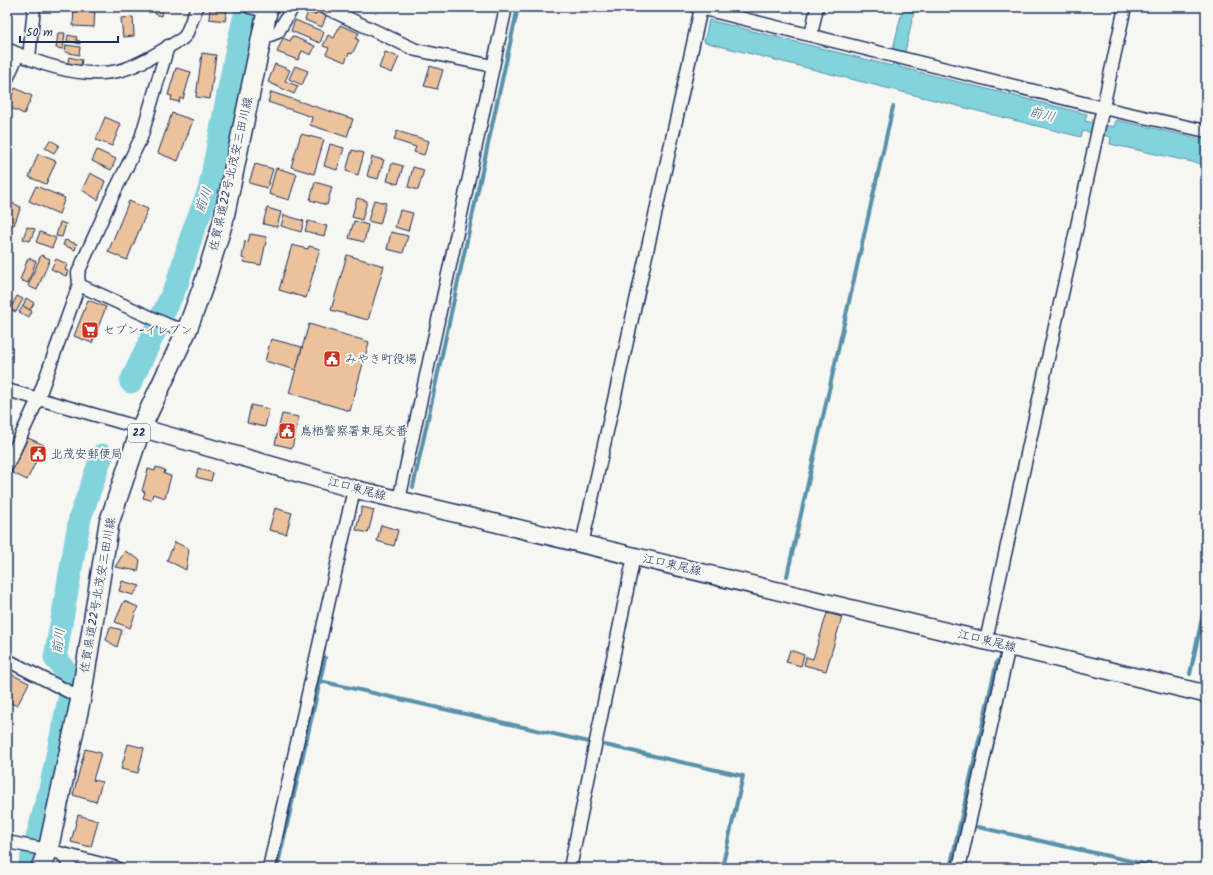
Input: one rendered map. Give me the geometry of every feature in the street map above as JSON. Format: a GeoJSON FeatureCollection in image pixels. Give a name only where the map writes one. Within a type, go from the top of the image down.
{"type":"FeatureCollection","features":[{"type":"Feature","properties":{"kind":"main road","name":"佐賀県道22号北茂安三田川線"},"geometry":{"type":"LineString","coordinates":[[41,868],[56,852],[109,523],[141,428],[178,328],[206,281],[223,222],[260,39],[259,8]]}},
{"type":"Feature","properties":{"kind":"main road","name":"江口東尾線"},"geometry":{"type":"LineString","coordinates":[[141,428],[354,489],[1206,694]]}},
{"type":"Feature","properties":{"kind":"street"},"geometry":{"type":"LineString","coordinates":[[7,79],[34,7]]}},
{"type":"Feature","properties":{"kind":"street"},"geometry":{"type":"LineString","coordinates":[[18,53],[69,71],[97,73],[121,70],[146,60],[186,35],[197,7]]}},
{"type":"Feature","properties":{"kind":"street"},"geometry":{"type":"LineString","coordinates":[[260,39],[278,32],[294,7]]}},
{"type":"Feature","properties":{"kind":"street"},"geometry":{"type":"LineString","coordinates":[[324,7],[416,50],[493,66]]}},
{"type":"Feature","properties":{"kind":"street"},"geometry":{"type":"LineString","coordinates":[[399,500],[506,7]]}},
{"type":"Feature","properties":{"kind":"street"},"geometry":{"type":"LineString","coordinates":[[811,34],[817,7]]}},
{"type":"Feature","properties":{"kind":"street"},"geometry":{"type":"LineString","coordinates":[[986,641],[1125,7]]}},
{"type":"Feature","properties":{"kind":"street"},"geometry":{"type":"LineString","coordinates":[[582,544],[698,8],[811,34],[1103,108],[1206,131]]}},
{"type":"Feature","properties":{"kind":"street"},"geometry":{"type":"LineString","coordinates":[[7,466],[38,399],[79,284],[78,273],[110,201],[141,138],[168,46]]}},
{"type":"Feature","properties":{"kind":"street"},"geometry":{"type":"LineString","coordinates":[[79,284],[151,318],[178,328]]}},
{"type":"Feature","properties":{"kind":"street"},"geometry":{"type":"LineString","coordinates":[[7,390],[141,428]]}},
{"type":"Feature","properties":{"kind":"street"},"geometry":{"type":"LineString","coordinates":[[269,868],[354,489]]}},
{"type":"Feature","properties":{"kind":"street"},"geometry":{"type":"LineString","coordinates":[[570,868],[634,556]]}},
{"type":"Feature","properties":{"kind":"street"},"geometry":{"type":"LineString","coordinates":[[959,868],[1009,646]]}},
{"type":"Feature","properties":{"kind":"street"},"geometry":{"type":"LineString","coordinates":[[7,660],[81,698]]}},
{"type":"Feature","properties":{"kind":"street"},"geometry":{"type":"LineString","coordinates":[[7,842],[56,852],[117,868]]}},
{"type":"Feature","properties":{"kind":"street"},"geometry":{"type":"LineString","coordinates":[[56,852],[71,868]]}},
{"type":"Feature","properties":{"kind":"water"},"geometry":{"type":"Polygon","coordinates":[[[903,7],[915,7],[905,52],[893,49],[903,7]]]}},
{"type":"Feature","properties":{"kind":"water"},"geometry":{"type":"Polygon","coordinates":[[[709,20],[892,66],[893,63],[900,64],[899,67],[1087,114],[1085,121],[1114,127],[1116,120],[1206,140],[1206,165],[1110,144],[1111,137],[1083,131],[1081,137],[704,42],[709,20]]]}},
{"type":"Feature","properties":{"kind":"building"},"geometry":{"type":"Polygon","coordinates":[[[74,7],[95,7],[94,27],[73,26],[74,7]]]}},
{"type":"Feature","properties":{"kind":"building"},"geometry":{"type":"Polygon","coordinates":[[[157,7],[163,7],[161,16],[155,14],[157,7]]]}},
{"type":"Feature","properties":{"kind":"building"},"geometry":{"type":"Polygon","coordinates":[[[210,9],[227,11],[225,21],[209,19],[210,9]]]}},
{"type":"Feature","properties":{"kind":"building"},"geometry":{"type":"Polygon","coordinates":[[[308,12],[315,15],[317,12],[326,16],[322,27],[305,20],[308,12]]]}},
{"type":"Feature","properties":{"kind":"building"},"geometry":{"type":"Polygon","coordinates":[[[133,17],[134,36],[123,37],[121,18],[133,17]]]}},
{"type":"Feature","properties":{"kind":"building"},"geometry":{"type":"Polygon","coordinates":[[[295,20],[324,32],[320,43],[291,31],[295,20]]]}},
{"type":"Feature","properties":{"kind":"building"},"geometry":{"type":"Polygon","coordinates":[[[340,25],[359,33],[356,39],[359,40],[352,54],[349,53],[345,62],[326,54],[329,48],[323,46],[328,35],[334,38],[340,25]]]}},
{"type":"Feature","properties":{"kind":"building"},"geometry":{"type":"Polygon","coordinates":[[[58,33],[65,33],[63,49],[56,48],[58,33]]]}},
{"type":"Feature","properties":{"kind":"building"},"geometry":{"type":"Polygon","coordinates":[[[68,35],[77,37],[76,40],[80,41],[80,44],[67,41],[68,35]]]}},
{"type":"Feature","properties":{"kind":"building"},"geometry":{"type":"Polygon","coordinates":[[[292,36],[315,46],[311,55],[302,51],[298,60],[277,52],[283,38],[290,41],[292,36]]]}},
{"type":"Feature","properties":{"kind":"building"},"geometry":{"type":"Polygon","coordinates":[[[66,45],[80,47],[79,55],[65,52],[66,45]]]}},
{"type":"Feature","properties":{"kind":"building"},"geometry":{"type":"Polygon","coordinates":[[[385,52],[399,57],[392,73],[379,68],[385,52]]]}},
{"type":"Feature","properties":{"kind":"building"},"geometry":{"type":"Polygon","coordinates":[[[202,53],[216,55],[210,99],[196,97],[202,53]]]}},
{"type":"Feature","properties":{"kind":"building"},"geometry":{"type":"Polygon","coordinates":[[[69,57],[82,60],[80,70],[67,67],[69,57]]]}},
{"type":"Feature","properties":{"kind":"building"},"geometry":{"type":"Polygon","coordinates":[[[275,64],[290,70],[285,81],[298,86],[294,94],[268,82],[275,64]]]}},
{"type":"Feature","properties":{"kind":"building"},"geometry":{"type":"Polygon","coordinates":[[[295,66],[308,71],[302,85],[289,79],[295,66]]]}},
{"type":"Feature","properties":{"kind":"building"},"geometry":{"type":"Polygon","coordinates":[[[430,66],[443,70],[437,89],[424,86],[430,66]]]}},
{"type":"Feature","properties":{"kind":"building"},"geometry":{"type":"Polygon","coordinates":[[[176,68],[191,72],[183,99],[180,98],[179,102],[171,100],[172,96],[168,95],[176,68]]]}},
{"type":"Feature","properties":{"kind":"building"},"geometry":{"type":"Polygon","coordinates":[[[15,88],[32,96],[24,114],[7,106],[15,88]]]}},
{"type":"Feature","properties":{"kind":"building"},"geometry":{"type":"Polygon","coordinates":[[[271,92],[353,119],[347,137],[310,125],[312,117],[268,102],[271,92]]]}},
{"type":"Feature","properties":{"kind":"building"},"geometry":{"type":"Polygon","coordinates":[[[172,113],[193,120],[178,161],[158,153],[172,113]]]}},
{"type":"Feature","properties":{"kind":"building"},"geometry":{"type":"Polygon","coordinates":[[[105,117],[121,124],[112,146],[96,140],[105,117]]]}},
{"type":"Feature","properties":{"kind":"building"},"geometry":{"type":"Polygon","coordinates":[[[7,120],[12,122],[7,134],[7,120]]]}},
{"type":"Feature","properties":{"kind":"building"},"geometry":{"type":"Polygon","coordinates":[[[397,131],[429,141],[424,155],[414,152],[416,147],[394,140],[397,131]]]}},
{"type":"Feature","properties":{"kind":"building"},"geometry":{"type":"Polygon","coordinates":[[[301,134],[324,140],[314,174],[291,167],[301,134]]]}},
{"type":"Feature","properties":{"kind":"building"},"geometry":{"type":"Polygon","coordinates":[[[50,140],[59,145],[54,153],[45,148],[50,140]]]}},
{"type":"Feature","properties":{"kind":"building"},"geometry":{"type":"Polygon","coordinates":[[[330,144],[344,148],[337,170],[324,166],[330,144]]]}},
{"type":"Feature","properties":{"kind":"building"},"geometry":{"type":"Polygon","coordinates":[[[97,150],[116,159],[111,170],[92,161],[97,150]]]}},
{"type":"Feature","properties":{"kind":"building"},"geometry":{"type":"Polygon","coordinates":[[[352,150],[364,153],[358,175],[346,171],[352,150]]]}},
{"type":"Feature","properties":{"kind":"building"},"geometry":{"type":"Polygon","coordinates":[[[38,154],[56,161],[46,184],[29,177],[38,154]]]}},
{"type":"Feature","properties":{"kind":"building"},"geometry":{"type":"Polygon","coordinates":[[[372,157],[384,160],[378,179],[367,176],[372,157]]]}},
{"type":"Feature","properties":{"kind":"building"},"geometry":{"type":"Polygon","coordinates":[[[392,163],[403,166],[398,184],[387,181],[392,163]]]}},
{"type":"Feature","properties":{"kind":"building"},"geometry":{"type":"Polygon","coordinates":[[[255,164],[273,169],[267,188],[249,183],[255,164]]]}},
{"type":"Feature","properties":{"kind":"building"},"geometry":{"type":"Polygon","coordinates":[[[413,167],[424,170],[418,190],[408,187],[413,167]]]}},
{"type":"Feature","properties":{"kind":"building"},"geometry":{"type":"Polygon","coordinates":[[[276,168],[297,174],[289,200],[269,194],[276,168]]]}},
{"type":"Feature","properties":{"kind":"building"},"geometry":{"type":"Polygon","coordinates":[[[90,173],[105,181],[98,200],[82,190],[90,173]]]}},
{"type":"Feature","properties":{"kind":"building"},"geometry":{"type":"Polygon","coordinates":[[[315,182],[332,187],[327,205],[310,200],[315,182]]]}},
{"type":"Feature","properties":{"kind":"building"},"geometry":{"type":"Polygon","coordinates":[[[36,186],[65,198],[59,214],[29,201],[36,186]]]}},
{"type":"Feature","properties":{"kind":"building"},"geometry":{"type":"Polygon","coordinates":[[[357,198],[367,201],[362,220],[352,217],[357,198]]]}},
{"type":"Feature","properties":{"kind":"building"},"geometry":{"type":"Polygon","coordinates":[[[374,200],[386,203],[380,224],[368,221],[374,200]]]}},
{"type":"Feature","properties":{"kind":"building"},"geometry":{"type":"Polygon","coordinates":[[[129,201],[148,209],[127,260],[108,252],[129,201]]]}},
{"type":"Feature","properties":{"kind":"building"},"geometry":{"type":"Polygon","coordinates":[[[12,203],[21,207],[14,225],[7,223],[7,214],[12,203]]]}},
{"type":"Feature","properties":{"kind":"building"},"geometry":{"type":"Polygon","coordinates":[[[267,208],[281,212],[277,227],[263,224],[267,208]]]}},
{"type":"Feature","properties":{"kind":"building"},"geometry":{"type":"Polygon","coordinates":[[[400,210],[413,213],[408,231],[395,227],[400,210]]]}},
{"type":"Feature","properties":{"kind":"building"},"geometry":{"type":"Polygon","coordinates":[[[284,215],[304,221],[301,232],[281,226],[284,215]]]}},
{"type":"Feature","properties":{"kind":"building"},"geometry":{"type":"Polygon","coordinates":[[[308,221],[327,226],[324,236],[305,231],[308,221]]]}},
{"type":"Feature","properties":{"kind":"building"},"geometry":{"type":"Polygon","coordinates":[[[354,221],[368,225],[364,242],[349,238],[354,221]]]}},
{"type":"Feature","properties":{"kind":"building"},"geometry":{"type":"Polygon","coordinates":[[[60,222],[66,224],[62,237],[56,236],[60,222]]]}},
{"type":"Feature","properties":{"kind":"building"},"geometry":{"type":"Polygon","coordinates":[[[27,227],[35,229],[30,241],[23,239],[27,227]]]}},
{"type":"Feature","properties":{"kind":"building"},"geometry":{"type":"Polygon","coordinates":[[[40,232],[56,238],[52,248],[36,242],[40,232]]]}},
{"type":"Feature","properties":{"kind":"building"},"geometry":{"type":"Polygon","coordinates":[[[391,232],[408,236],[403,253],[387,249],[391,232]]]}},
{"type":"Feature","properties":{"kind":"building"},"geometry":{"type":"Polygon","coordinates":[[[250,234],[267,237],[261,265],[244,262],[245,259],[242,258],[245,241],[248,242],[250,234]]]}},
{"type":"Feature","properties":{"kind":"building"},"geometry":{"type":"Polygon","coordinates":[[[65,240],[77,244],[75,250],[63,245],[65,240]]]}},
{"type":"Feature","properties":{"kind":"building"},"geometry":{"type":"Polygon","coordinates":[[[292,245],[308,249],[309,246],[320,249],[306,298],[279,290],[292,245]]]}},
{"type":"Feature","properties":{"kind":"building"},"geometry":{"type":"Polygon","coordinates":[[[41,255],[50,259],[37,290],[28,286],[41,255]]]}},
{"type":"Feature","properties":{"kind":"building"},"geometry":{"type":"Polygon","coordinates":[[[347,255],[384,266],[368,320],[331,310],[347,255]]]}},
{"type":"Feature","properties":{"kind":"building"},"geometry":{"type":"Polygon","coordinates":[[[28,258],[36,261],[28,283],[20,280],[28,258]]]}},
{"type":"Feature","properties":{"kind":"building"},"geometry":{"type":"Polygon","coordinates":[[[56,259],[67,264],[65,270],[68,271],[66,276],[51,269],[56,259]]]}},
{"type":"Feature","properties":{"kind":"building"},"geometry":{"type":"Polygon","coordinates":[[[17,296],[23,299],[16,312],[10,309],[17,296]]]}},
{"type":"Feature","properties":{"kind":"building"},"geometry":{"type":"Polygon","coordinates":[[[26,298],[34,303],[30,310],[23,306],[26,298]]]}},
{"type":"Feature","properties":{"kind":"building"},"geometry":{"type":"Polygon","coordinates":[[[88,300],[106,307],[92,343],[74,336],[88,300]]]}},
{"type":"Feature","properties":{"kind":"building"},"geometry":{"type":"Polygon","coordinates":[[[23,306],[32,311],[29,317],[19,312],[23,306]]]}},
{"type":"Feature","properties":{"kind":"building","name":"みやき町役場"},"geometry":{"type":"Polygon","coordinates":[[[309,324],[369,342],[350,411],[289,393],[309,324]]]}},
{"type":"Feature","properties":{"kind":"building"},"geometry":{"type":"Polygon","coordinates":[[[271,339],[302,347],[296,370],[265,361],[271,339]]]}},
{"type":"Feature","properties":{"kind":"building"},"geometry":{"type":"Polygon","coordinates":[[[251,405],[269,409],[265,427],[247,423],[251,405]]]}},
{"type":"Feature","properties":{"kind":"building"},"geometry":{"type":"Polygon","coordinates":[[[282,414],[299,417],[292,448],[275,444],[282,414]]]}},
{"type":"Feature","properties":{"kind":"building"},"geometry":{"type":"Polygon","coordinates":[[[28,438],[44,445],[27,480],[11,472],[28,438]]]}},
{"type":"Feature","properties":{"kind":"building"},"geometry":{"type":"Polygon","coordinates":[[[156,467],[165,470],[164,474],[171,476],[165,498],[153,494],[151,500],[143,498],[145,492],[142,491],[148,469],[155,471],[156,467]]]}},
{"type":"Feature","properties":{"kind":"building"},"geometry":{"type":"Polygon","coordinates":[[[198,468],[213,473],[211,481],[196,477],[198,468]]]}},
{"type":"Feature","properties":{"kind":"building"},"geometry":{"type":"Polygon","coordinates":[[[362,507],[374,510],[368,533],[356,530],[362,507]]]}},
{"type":"Feature","properties":{"kind":"building"},"geometry":{"type":"Polygon","coordinates":[[[275,508],[292,513],[286,534],[269,530],[275,508]]]}},
{"type":"Feature","properties":{"kind":"building"},"geometry":{"type":"Polygon","coordinates":[[[381,525],[398,530],[394,546],[377,541],[381,525]]]}},
{"type":"Feature","properties":{"kind":"building"},"geometry":{"type":"Polygon","coordinates":[[[175,542],[189,549],[186,570],[167,560],[175,542]]]}},
{"type":"Feature","properties":{"kind":"building"},"geometry":{"type":"Polygon","coordinates":[[[125,551],[140,560],[138,571],[115,567],[125,551]]]}},
{"type":"Feature","properties":{"kind":"building"},"geometry":{"type":"Polygon","coordinates":[[[122,581],[140,586],[133,595],[119,591],[122,581]]]}},
{"type":"Feature","properties":{"kind":"building"},"geometry":{"type":"Polygon","coordinates":[[[124,601],[138,607],[130,628],[115,622],[124,601]]]}},
{"type":"Feature","properties":{"kind":"building"},"geometry":{"type":"Polygon","coordinates":[[[827,613],[842,617],[826,671],[804,665],[806,657],[813,659],[827,613]]]}},
{"type":"Feature","properties":{"kind":"building"},"geometry":{"type":"Polygon","coordinates":[[[110,627],[122,630],[117,647],[106,640],[110,627]]]}},
{"type":"Feature","properties":{"kind":"building"},"geometry":{"type":"Polygon","coordinates":[[[790,650],[804,655],[801,666],[786,662],[790,650]]]}},
{"type":"Feature","properties":{"kind":"building"},"geometry":{"type":"Polygon","coordinates":[[[11,674],[29,683],[17,706],[7,701],[7,682],[11,674]]]}},
{"type":"Feature","properties":{"kind":"building"},"geometry":{"type":"Polygon","coordinates":[[[128,744],[144,748],[138,773],[121,769],[128,744]]]}},
{"type":"Feature","properties":{"kind":"building"},"geometry":{"type":"Polygon","coordinates":[[[85,749],[101,753],[93,780],[102,782],[96,802],[73,795],[85,749]]]}},
{"type":"Feature","properties":{"kind":"building"},"geometry":{"type":"Polygon","coordinates":[[[78,815],[98,821],[91,847],[71,842],[78,815]]]}},
{"type":"Feature","properties":{"kind":"waterway","name":"前川"},"geometry":{"type":"LineString","coordinates":[[131,382],[177,284],[193,231],[209,191],[237,48],[247,7]]}},
{"type":"Feature","properties":{"kind":"waterway"},"geometry":{"type":"LineString","coordinates":[[413,487],[518,7]]}},
{"type":"Feature","properties":{"kind":"waterway"},"geometry":{"type":"LineString","coordinates":[[787,576],[893,107]]}},
{"type":"Feature","properties":{"kind":"waterway","name":"前川"},"geometry":{"type":"LineString","coordinates":[[29,868],[50,789],[73,680],[55,658],[80,518],[102,455]]}},
{"type":"Feature","properties":{"kind":"waterway"},"geometry":{"type":"LineString","coordinates":[[1190,674],[1206,600]]}},
{"type":"Feature","properties":{"kind":"waterway"},"geometry":{"type":"LineString","coordinates":[[325,658],[320,681],[589,742]]}},
{"type":"Feature","properties":{"kind":"waterway"},"geometry":{"type":"LineString","coordinates":[[950,868],[997,661]]}},
{"type":"Feature","properties":{"kind":"waterway"},"geometry":{"type":"LineString","coordinates":[[277,868],[320,681]]}},
{"type":"Feature","properties":{"kind":"waterway"},"geometry":{"type":"LineString","coordinates":[[605,745],[743,776],[722,868]]}},
{"type":"Feature","properties":{"kind":"waterway"},"geometry":{"type":"LineString","coordinates":[[978,827],[1162,868]]}},
{"type":"Feature","properties":{"kind":"place","name":"セブン-イレブン"},"geometry":{"type":"Point","coordinates":[90,330]}},
{"type":"Feature","properties":{"kind":"place","name":"みやき町役場"},"geometry":{"type":"Point","coordinates":[332,359]}},
{"type":"Feature","properties":{"kind":"place","name":"鳥栖警察署東尾交番"},"geometry":{"type":"Point","coordinates":[287,431]}},
{"type":"Feature","properties":{"kind":"place","name":"北茂安郵便局"},"geometry":{"type":"Point","coordinates":[38,454]}}]}
